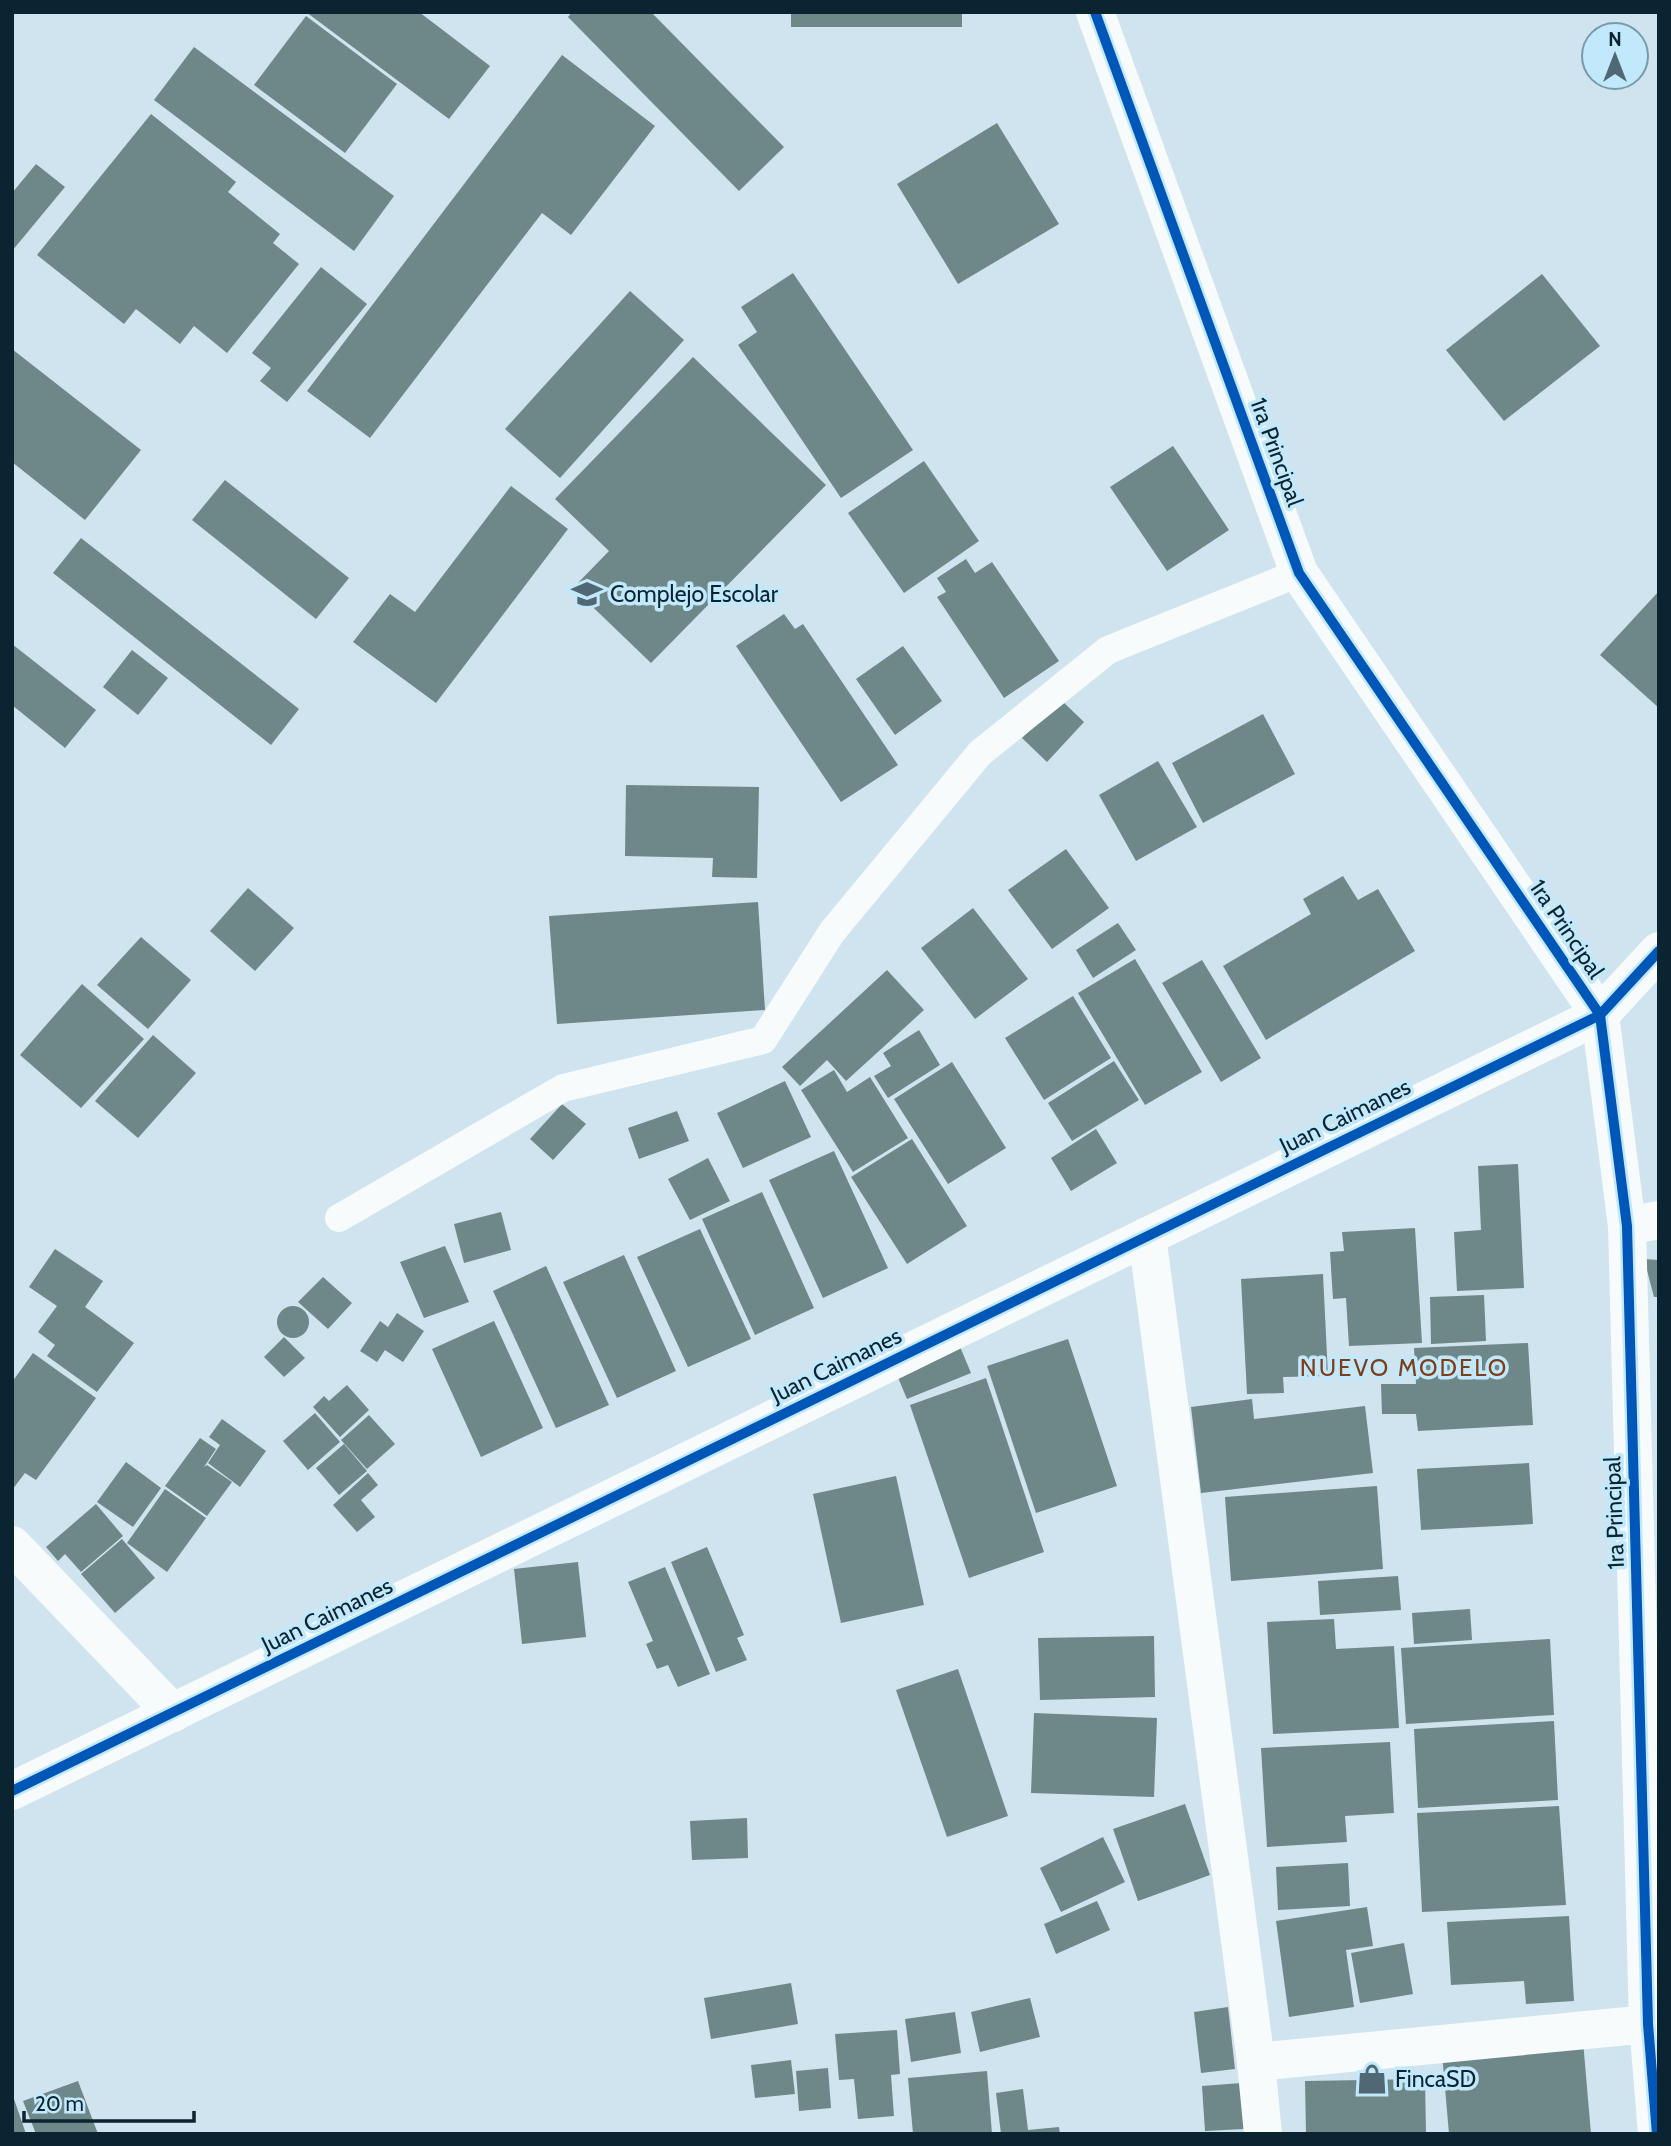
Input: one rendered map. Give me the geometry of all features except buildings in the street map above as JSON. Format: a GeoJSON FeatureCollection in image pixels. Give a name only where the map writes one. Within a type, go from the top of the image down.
{"type":"FeatureCollection","features":[{"type":"Feature","properties":{"kind":"street","name":"1ra Principal"},"geometry":{"type":"LineString","coordinates":[[1095,12],[1299,573],[1600,1015],[1643,1223],[1648,2024],[1657,2134]]}},
{"type":"Feature","properties":{"kind":"street","name":"Juan Caimanes"},"geometry":{"type":"LineString","coordinates":[[12,1791],[1600,1015],[1659,951]]}},
{"type":"Feature","properties":{"kind":"street"},"geometry":{"type":"LineString","coordinates":[[1147,1236],[1256,2062],[1263,2134]]}},
{"type":"Feature","properties":{"kind":"street"},"geometry":{"type":"LineString","coordinates":[[12,1545],[173,1713]]}},
{"type":"Feature","properties":{"kind":"street"},"geometry":{"type":"LineString","coordinates":[[1256,2062],[1648,2024]]}},
{"type":"Feature","properties":{"kind":"lane"},"geometry":{"type":"LineString","coordinates":[[339,1219],[563,1088],[762,1040],[832,932],[980,753],[1108,650],[1299,573]]}},
{"type":"Feature","properties":{"kind":"cycle path"},"geometry":{"type":"LineString","coordinates":[[1095,12],[1299,573],[1600,1015],[1627,1226],[1648,2024],[1657,2134]]}},
{"type":"Feature","properties":{"kind":"cycle path"},"geometry":{"type":"LineString","coordinates":[[12,1791],[1600,1015],[1659,951]]}},
{"type":"Feature","properties":{"kind":"place","name":"Complejo Escolar"},"geometry":{"type":"Point","coordinates":[587,594]}},
{"type":"Feature","properties":{"kind":"place","name":"FincaSD"},"geometry":{"type":"Point","coordinates":[1372,2079]}},
{"type":"Feature","properties":{"kind":"district","name":"NUEVO MODELO"},"geometry":{"type":"Point","coordinates":[1404,1368]}}]}
